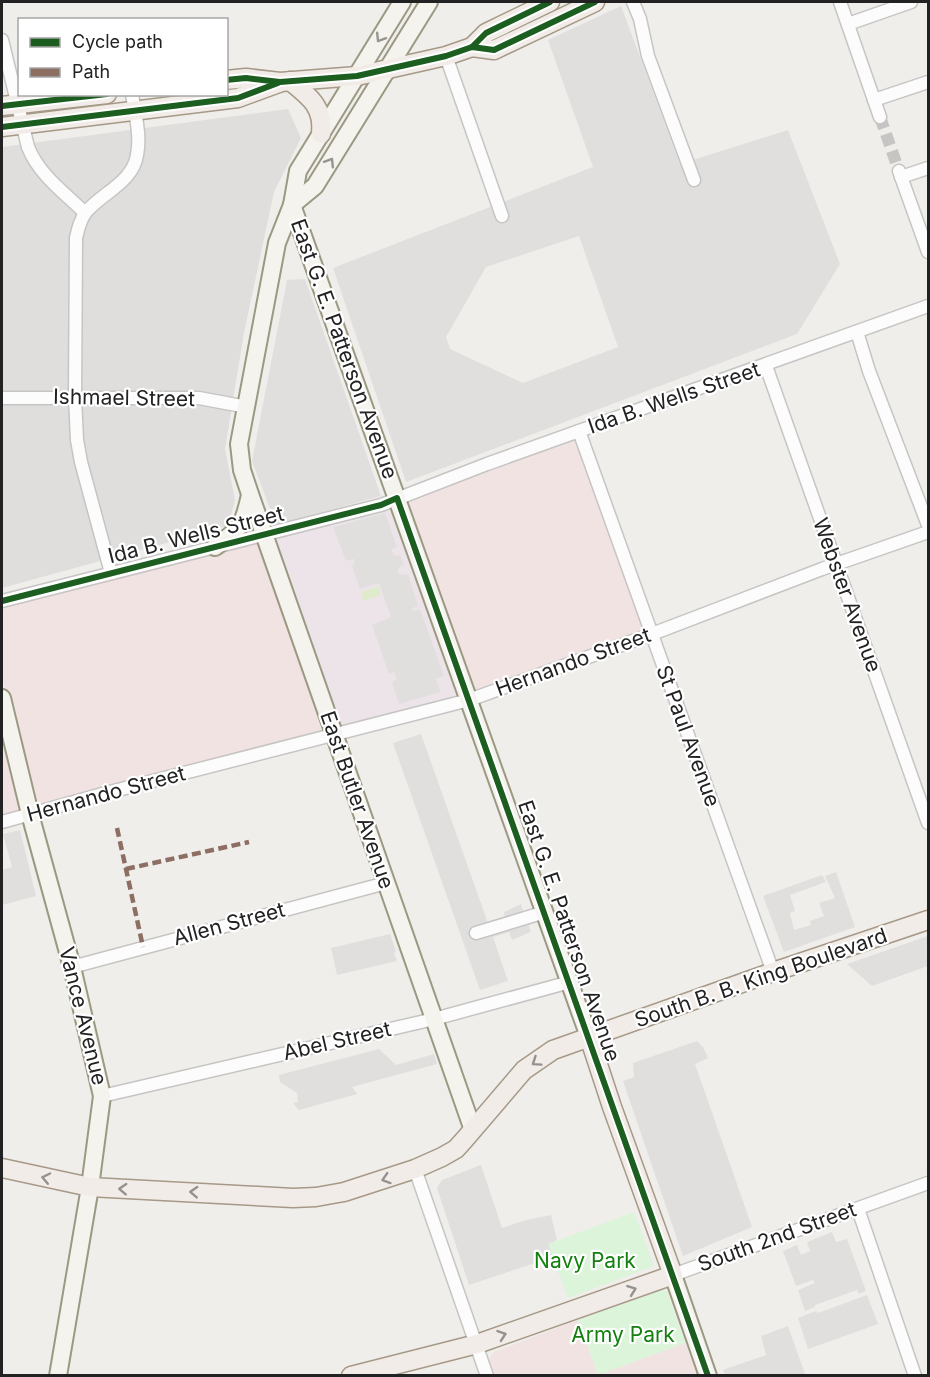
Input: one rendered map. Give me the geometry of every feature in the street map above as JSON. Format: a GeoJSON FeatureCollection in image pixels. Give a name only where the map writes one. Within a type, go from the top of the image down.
{"type":"FeatureCollection","features":[{"type":"Feature","properties":{"kind":"main road"},"geometry":{"type":"LineString","coordinates":[[228,80],[246,78],[285,82],[357,76],[446,56],[472,47],[486,33],[550,2]]}},
{"type":"Feature","properties":{"kind":"main road"},"geometry":{"type":"LineString","coordinates":[[472,47],[494,50],[595,2]]}},
{"type":"Feature","properties":{"kind":"main road"},"geometry":{"type":"LineString","coordinates":[[2,127],[23,125],[134,102],[238,98],[285,82],[309,96],[322,120],[321,134]]}},
{"type":"Feature","properties":{"kind":"main road"},"geometry":{"type":"LineString","coordinates":[[10,105],[89,96]]}},
{"type":"Feature","properties":{"kind":"main road","name":"South B. B. King Boulevard"},"geometry":{"type":"LineString","coordinates":[[2,1168],[90,1187],[293,1198],[344,1192],[415,1169],[456,1149],[524,1070],[553,1050],[928,920]]}},
{"type":"Feature","properties":{"kind":"main road","name":"East G. E. Patterson Avenue"},"geometry":{"type":"LineString","coordinates":[[589,1037],[673,1275]]}},
{"type":"Feature","properties":{"kind":"main road","name":"South 2nd Street"},"geometry":{"type":"LineString","coordinates":[[351,1376],[397,1370],[673,1275]]}},
{"type":"Feature","properties":{"kind":"street","name":"East Butler Avenue"},"geometry":{"type":"LineString","coordinates":[[402,2],[298,171],[292,205],[277,243],[239,444],[242,470],[250,494],[473,1130]]}},
{"type":"Feature","properties":{"kind":"street"},"geometry":{"type":"LineString","coordinates":[[292,205],[315,186],[429,2]]}},
{"type":"Feature","properties":{"kind":"street"},"geometry":{"type":"LineString","coordinates":[[633,2],[640,20],[648,56],[694,180]]}},
{"type":"Feature","properties":{"kind":"street"},"geometry":{"type":"LineString","coordinates":[[840,2],[880,117]]}},
{"type":"Feature","properties":{"kind":"street"},"geometry":{"type":"LineString","coordinates":[[848,24],[911,2]]}},
{"type":"Feature","properties":{"kind":"street"},"geometry":{"type":"LineString","coordinates":[[2,40],[10,105],[23,125],[34,161],[85,213]]}},
{"type":"Feature","properties":{"kind":"street"},"geometry":{"type":"LineString","coordinates":[[446,56],[502,216]]}},
{"type":"Feature","properties":{"kind":"street"},"geometry":{"type":"LineString","coordinates":[[874,100],[928,82]]}},
{"type":"Feature","properties":{"kind":"street"},"geometry":{"type":"LineString","coordinates":[[111,573],[77,440],[76,238],[79,224],[85,213],[124,180],[132,169],[137,157],[138,139],[134,102]]}},
{"type":"Feature","properties":{"kind":"street"},"geometry":{"type":"LineString","coordinates":[[928,168],[900,174],[928,252]]}},
{"type":"Feature","properties":{"kind":"street","name":"East G. E. Patterson Avenue"},"geometry":{"type":"LineString","coordinates":[[292,205],[589,1037]]}},
{"type":"Feature","properties":{"kind":"street","name":"Ida B. Wells Street"},"geometry":{"type":"LineString","coordinates":[[2,601],[381,506],[579,431],[766,366],[928,306]]}},
{"type":"Feature","properties":{"kind":"street"},"geometry":{"type":"LineString","coordinates":[[857,332],[869,371],[928,525]]}},
{"type":"Feature","properties":{"kind":"street","name":"Webster Avenue"},"geometry":{"type":"LineString","coordinates":[[766,366],[928,823]]}},
{"type":"Feature","properties":{"kind":"street","name":"Ishmael Street"},"geometry":{"type":"LineString","coordinates":[[2,398],[199,398],[247,407]]}},
{"type":"Feature","properties":{"kind":"street","name":"St Paul Avenue"},"geometry":{"type":"LineString","coordinates":[[579,431],[773,972]]}},
{"type":"Feature","properties":{"kind":"street"},"geometry":{"type":"LineString","coordinates":[[215,547],[236,532],[244,523],[250,494]]}},
{"type":"Feature","properties":{"kind":"street","name":"Hernando Street"},"geometry":{"type":"LineString","coordinates":[[2,822],[469,700],[652,634],[835,564],[928,532]]}},
{"type":"Feature","properties":{"kind":"street","name":"Vance Avenue"},"geometry":{"type":"LineString","coordinates":[[2,698],[30,814],[72,967],[102,1096],[90,1187],[57,1376]]}},
{"type":"Feature","properties":{"kind":"street","name":"Allen Street"},"geometry":{"type":"LineString","coordinates":[[72,967],[386,883]]}},
{"type":"Feature","properties":{"kind":"street"},"geometry":{"type":"LineString","coordinates":[[476,933],[545,912]]}},
{"type":"Feature","properties":{"kind":"street","name":"Abel Street"},"geometry":{"type":"LineString","coordinates":[[102,1096],[434,1019],[570,982]]}},
{"type":"Feature","properties":{"kind":"street"},"geometry":{"type":"LineString","coordinates":[[415,1169],[487,1376]]}},
{"type":"Feature","properties":{"kind":"street","name":"South 2nd Street"},"geometry":{"type":"LineString","coordinates":[[673,1275],[928,1183]]}},
{"type":"Feature","properties":{"kind":"street"},"geometry":{"type":"LineString","coordinates":[[858,1209],[915,1376]]}},
{"type":"Feature","properties":{"kind":"street","name":"East G. E. Patterson Avenue"},"geometry":{"type":"LineString","coordinates":[[673,1275],[708,1376]]}},
{"type":"Feature","properties":{"kind":"shaded area"},"geometry":{"type":"Polygon","coordinates":[[[621,6],[680,164],[788,130],[840,264],[797,334],[406,482],[333,268],[593,167],[548,40],[621,6]],[[579,236],[486,267],[446,337],[450,349],[523,383],[618,347],[579,236]]]}},
{"type":"Feature","properties":{"kind":"shaded area"},"geometry":{"type":"Polygon","coordinates":[[[288,109],[301,138],[274,192],[244,333],[225,449],[235,500],[228,526],[2,588],[2,147],[288,109]]]}},
{"type":"Feature","properties":{"kind":"shaded area"},"geometry":{"type":"Polygon","coordinates":[[[305,279],[381,496],[276,525],[252,461],[287,280],[305,279]]]}},
{"type":"Feature","properties":{"kind":"shaded area"},"geometry":{"type":"Polygon","coordinates":[[[575,437],[647,631],[473,693],[405,501],[575,437]]]}},
{"type":"Feature","properties":{"kind":"shaded area"},"geometry":{"type":"Polygon","coordinates":[[[394,504],[462,696],[337,729],[272,537],[394,504]]]}},
{"type":"Feature","properties":{"kind":"shaded area"},"geometry":{"type":"Polygon","coordinates":[[[385,513],[397,547],[391,550],[394,556],[400,555],[404,565],[399,567],[397,572],[400,575],[408,574],[418,606],[410,609],[414,611],[420,609],[444,676],[436,679],[441,692],[399,704],[392,682],[397,679],[394,672],[389,674],[372,625],[391,617],[379,583],[360,589],[352,566],[354,559],[346,561],[333,527],[385,513]]]}},
{"type":"Feature","properties":{"kind":"shaded area"},"geometry":{"type":"Polygon","coordinates":[[[262,540],[329,731],[35,808],[2,676],[2,607],[262,540]]]}},
{"type":"Feature","properties":{"kind":"shaded area"},"geometry":{"type":"Polygon","coordinates":[[[2,710],[26,811],[2,816],[2,710]]]}},
{"type":"Feature","properties":{"kind":"shaded area"},"geometry":{"type":"Polygon","coordinates":[[[421,734],[489,926],[505,921],[504,912],[521,904],[524,914],[528,913],[532,922],[529,926],[531,932],[512,940],[509,932],[493,937],[508,981],[480,990],[393,743],[421,734]]]}},
{"type":"Feature","properties":{"kind":"shaded area"},"geometry":{"type":"Polygon","coordinates":[[[20,830],[36,896],[2,905],[2,870],[12,867],[3,834],[20,830]]]}},
{"type":"Feature","properties":{"kind":"shaded area"},"geometry":{"type":"Polygon","coordinates":[[[836,872],[855,927],[784,952],[763,896],[822,875],[826,882],[790,895],[795,911],[790,913],[794,930],[811,925],[810,921],[824,916],[819,903],[835,898],[825,876],[836,872]]]}},
{"type":"Feature","properties":{"kind":"shaded area"},"geometry":{"type":"Polygon","coordinates":[[[390,934],[397,961],[337,975],[331,948],[390,934]]]}},
{"type":"Feature","properties":{"kind":"shaded area"},"geometry":{"type":"Polygon","coordinates":[[[928,936],[928,966],[872,986],[847,964],[928,936]]]}},
{"type":"Feature","properties":{"kind":"shaded area"},"geometry":{"type":"Polygon","coordinates":[[[697,1041],[708,1058],[695,1064],[752,1227],[683,1256],[623,1081],[634,1077],[633,1063],[697,1041]]]}},
{"type":"Feature","properties":{"kind":"shaded area"},"geometry":{"type":"Polygon","coordinates":[[[379,1049],[396,1065],[434,1054],[437,1064],[352,1087],[357,1094],[299,1110],[293,1103],[298,1102],[297,1093],[280,1082],[279,1075],[379,1049]]]}},
{"type":"Feature","properties":{"kind":"shaded area"},"geometry":{"type":"Polygon","coordinates":[[[481,1165],[502,1228],[551,1215],[557,1240],[548,1244],[553,1257],[469,1285],[437,1188],[442,1180],[481,1165]]]}},
{"type":"Feature","properties":{"kind":"shaded area"},"geometry":{"type":"Polygon","coordinates":[[[832,1232],[836,1242],[847,1239],[866,1291],[859,1294],[857,1290],[815,1305],[805,1311],[798,1290],[815,1283],[813,1280],[796,1286],[783,1251],[797,1245],[801,1255],[810,1251],[807,1242],[832,1232]]]}},
{"type":"Feature","properties":{"kind":"shaded area"},"geometry":{"type":"Polygon","coordinates":[[[867,1295],[878,1324],[808,1349],[798,1318],[867,1295]]]}},
{"type":"Feature","properties":{"kind":"shaded area"},"geometry":{"type":"Polygon","coordinates":[[[578,1320],[598,1375],[495,1375],[489,1359],[494,1352],[578,1320]]]}},
{"type":"Feature","properties":{"kind":"shaded area"},"geometry":{"type":"Polygon","coordinates":[[[788,1326],[805,1374],[725,1375],[723,1370],[766,1355],[761,1336],[788,1326]]]}},
{"type":"Feature","properties":{"kind":"shaded area"},"geometry":{"type":"Polygon","coordinates":[[[685,1343],[697,1375],[598,1375],[685,1343]]]}},
{"type":"Feature","properties":{"kind":"green space"},"geometry":{"type":"Polygon","coordinates":[[[378,586],[381,595],[364,601],[361,592],[378,586]]]}},
{"type":"Feature","properties":{"kind":"green space","name":"Navy Park"},"geometry":{"type":"Polygon","coordinates":[[[634,1212],[654,1266],[568,1298],[548,1244],[634,1212]]]}},
{"type":"Feature","properties":{"kind":"green space","name":"Army Park"},"geometry":{"type":"Polygon","coordinates":[[[662,1290],[667,1292],[685,1343],[598,1375],[578,1320],[662,1290]]]}},
{"type":"Feature","properties":{"kind":"tunnel"},"geometry":{"type":"LineString","coordinates":[[880,117],[899,171]]}},
{"type":"Feature","properties":{"kind":"marked path"},"geometry":{"type":"LineString","coordinates":[[117,828],[143,947]]}},
{"type":"Feature","properties":{"kind":"marked path"},"geometry":{"type":"LineString","coordinates":[[126,869],[249,842]]}},
{"type":"Feature","properties":{"kind":"cycle path"},"geometry":{"type":"LineString","coordinates":[[472,47],[486,33],[550,2]]}},
{"type":"Feature","properties":{"kind":"cycle path"},"geometry":{"type":"LineString","coordinates":[[228,80],[246,78],[280,82],[357,76],[446,56],[472,47],[494,50],[595,2]]}},
{"type":"Feature","properties":{"kind":"cycle path"},"geometry":{"type":"LineString","coordinates":[[2,127],[238,98],[278,83]]}},
{"type":"Feature","properties":{"kind":"cycle path"},"geometry":{"type":"LineString","coordinates":[[2,106],[90,96]]}},
{"type":"Feature","properties":{"kind":"cycle path"},"geometry":{"type":"LineString","coordinates":[[2,601],[381,505],[397,498],[708,1376]]}}]}
